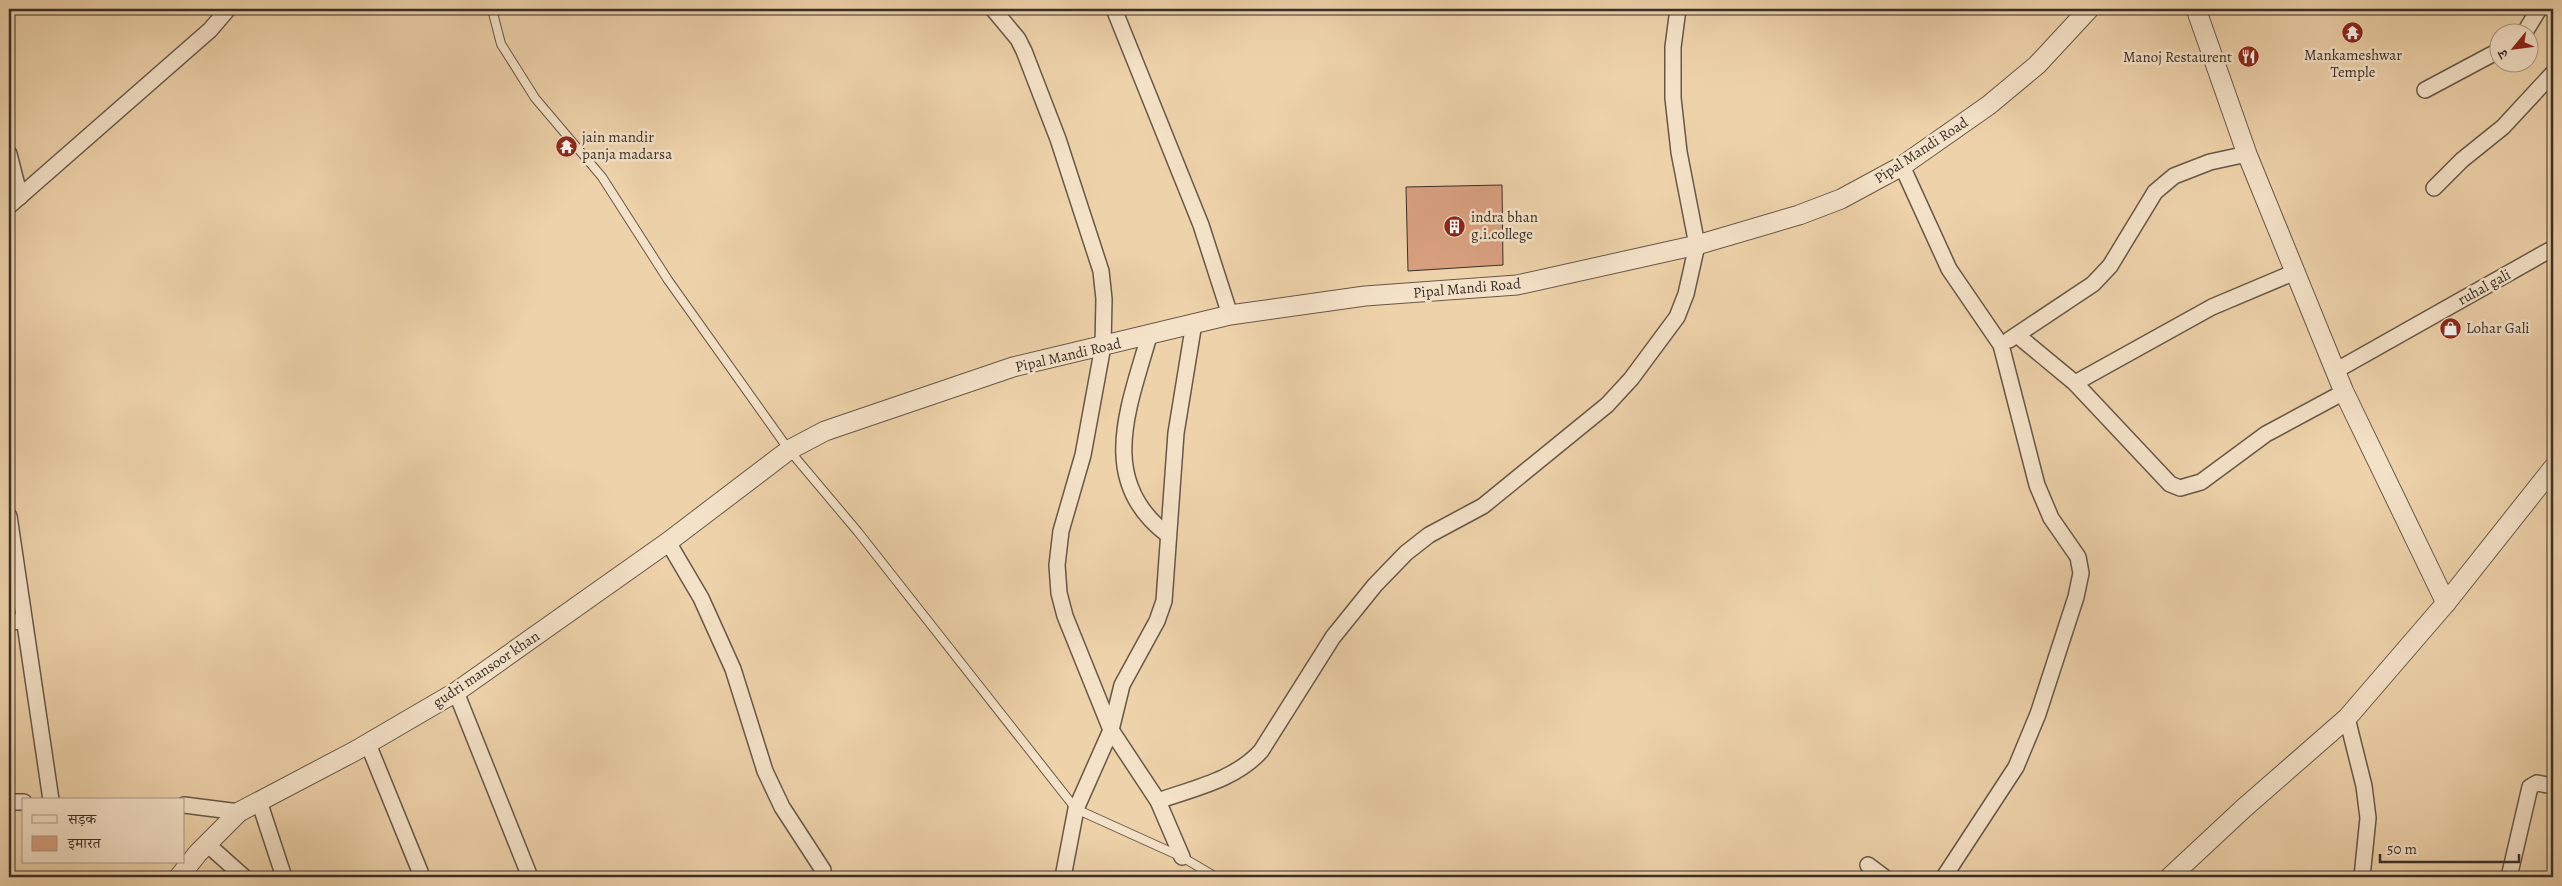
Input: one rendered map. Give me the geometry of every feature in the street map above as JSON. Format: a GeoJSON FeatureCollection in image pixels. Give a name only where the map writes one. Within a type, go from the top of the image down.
{"type":"FeatureCollection","features":[{"type":"Feature","properties":{"kind":"street"},"geometry":{"type":"LineString","coordinates":[[14,201],[210,30],[228,9]]}},
{"type":"Feature","properties":{"kind":"street"},"geometry":{"type":"LineString","coordinates":[[993,9],[1018,39],[1024,52],[1058,139],[1101,271],[1104,299],[1103,346],[1083,455],[1061,531],[1057,565],[1059,593],[1065,616],[1110,730],[1158,801],[1182,857]]}},
{"type":"Feature","properties":{"kind":"street"},"geometry":{"type":"LineString","coordinates":[[1114,9],[1201,226],[1230,315]]}},
{"type":"Feature","properties":{"kind":"street"},"geometry":{"type":"LineString","coordinates":[[1158,801],[1236,773],[1249,765],[1261,751],[1333,638],[1376,585],[1406,553],[1428,536],[1483,506],[1607,405],[1631,379],[1677,318],[1686,294],[1697,245],[1679,152],[1673,98],[1673,47],[1678,9]]}},
{"type":"Feature","properties":{"kind":"street","name":"Pipal Mandi Road"},"geometry":{"type":"LineString","coordinates":[[789,450],[825,431],[1013,367],[1149,336],[1230,315],[1365,296],[1517,285],[1697,245],[1807,212],[1841,199],[1902,166],[1989,105],[2037,65],[2089,9]]}},
{"type":"Feature","properties":{"kind":"street"},"geometry":{"type":"LineString","coordinates":[[2196,9],[2247,154],[2337,370],[2344,392],[2446,603]]}},
{"type":"Feature","properties":{"kind":"street"},"geometry":{"type":"LineString","coordinates":[[2531,22],[2539,9]]}},
{"type":"Feature","properties":{"kind":"street"},"geometry":{"type":"LineString","coordinates":[[2425,90],[2490,55]]}},
{"type":"Feature","properties":{"kind":"street"},"geometry":{"type":"LineString","coordinates":[[2434,188],[2462,160],[2503,127],[2553,73]]}},
{"type":"Feature","properties":{"kind":"street"},"geometry":{"type":"LineString","coordinates":[[9,154],[14,201]]}},
{"type":"Feature","properties":{"kind":"street"},"geometry":{"type":"LineString","coordinates":[[2001,346],[2093,284],[2110,266],[2155,192],[2174,176],[2210,162],[2247,154]]}},
{"type":"Feature","properties":{"kind":"street"},"geometry":{"type":"LineString","coordinates":[[1902,166],[1949,269],[2001,346],[2037,485],[2051,518],[2078,557],[2081,573],[2076,597],[2038,714],[2016,767],[1944,877]]}},
{"type":"Feature","properties":{"kind":"street","name":"ruhal gali"},"geometry":{"type":"LineString","coordinates":[[2337,370],[2548,251],[2553,251]]}},
{"type":"Feature","properties":{"kind":"street"},"geometry":{"type":"LineString","coordinates":[[2075,383],[2212,307],[2295,272]]}},
{"type":"Feature","properties":{"kind":"street"},"geometry":{"type":"LineString","coordinates":[[1063,877],[1076,809],[1110,730],[1122,685],[1158,620],[1164,601],[1176,433],[1194,324]]}},
{"type":"Feature","properties":{"kind":"street"},"geometry":{"type":"LineString","coordinates":[[2017,335],[2075,383],[2170,484],[2180,488],[2201,482],[2266,434],[2344,392]]}},
{"type":"Feature","properties":{"kind":"street"},"geometry":{"type":"LineString","coordinates":[[1149,336],[1125,420],[1123,448],[1125,467],[1137,504],[1146,517],[1168,535]]}},
{"type":"Feature","properties":{"kind":"street","name":"gudri mansoor khan"},"geometry":{"type":"LineString","coordinates":[[179,877],[207,844],[239,812],[368,744],[456,692],[668,542],[789,450]]}},
{"type":"Feature","properties":{"kind":"street"},"geometry":{"type":"LineString","coordinates":[[2170,877],[2244,808],[2347,718],[2446,603],[2553,468]]}},
{"type":"Feature","properties":{"kind":"street"},"geometry":{"type":"LineString","coordinates":[[9,516],[51,798]]}},
{"type":"Feature","properties":{"kind":"street"},"geometry":{"type":"LineString","coordinates":[[668,542],[701,598],[733,669],[765,770],[778,800],[822,870]]}},
{"type":"Feature","properties":{"kind":"street"},"geometry":{"type":"LineString","coordinates":[[9,622],[24,620]]}},
{"type":"Feature","properties":{"kind":"street"},"geometry":{"type":"LineString","coordinates":[[456,692],[530,877]]}},
{"type":"Feature","properties":{"kind":"street"},"geometry":{"type":"LineString","coordinates":[[2347,718],[2364,786],[2368,818],[2362,877]]}},
{"type":"Feature","properties":{"kind":"street"},"geometry":{"type":"LineString","coordinates":[[368,744],[420,874]]}},
{"type":"Feature","properties":{"kind":"street"},"geometry":{"type":"LineString","coordinates":[[2509,877],[2530,787],[2537,783],[2553,786]]}},
{"type":"Feature","properties":{"kind":"street"},"geometry":{"type":"LineString","coordinates":[[259,801],[284,877]]}},
{"type":"Feature","properties":{"kind":"street"},"geometry":{"type":"LineString","coordinates":[[9,802],[22,802]]}},
{"type":"Feature","properties":{"kind":"street"},"geometry":{"type":"LineString","coordinates":[[185,805],[239,812]]}},
{"type":"Feature","properties":{"kind":"street"},"geometry":{"type":"LineString","coordinates":[[207,844],[244,877]]}},
{"type":"Feature","properties":{"kind":"street"},"geometry":{"type":"LineString","coordinates":[[1868,865],[1884,877]]}},
{"type":"Feature","properties":{"kind":"lane"},"geometry":{"type":"LineString","coordinates":[[492,9],[502,44],[535,98],[602,177],[668,280],[789,450],[858,532],[1076,809],[1182,857],[1216,877]]}},
{"type":"Feature","properties":{"kind":"building","name":"indra bhan g.i.college"},"geometry":{"type":"Polygon","coordinates":[[[1502,185],[1503,265],[1408,271],[1406,187],[1502,185]]]}},
{"type":"Feature","properties":{"kind":"place","name":"Mankameshwar Temple"},"geometry":{"type":"Point","coordinates":[2353,32]}},
{"type":"Feature","properties":{"kind":"place","name":"Manoj Restaurent"},"geometry":{"type":"Point","coordinates":[2248,57]}},
{"type":"Feature","properties":{"kind":"place","name":"jain mandir panja madarsa"},"geometry":{"type":"Point","coordinates":[566,146]}},
{"type":"Feature","properties":{"kind":"place","name":"indra bhan g.i.college"},"geometry":{"type":"Point","coordinates":[1455,226]}},
{"type":"Feature","properties":{"kind":"place","name":"Lohar Gali"},"geometry":{"type":"Point","coordinates":[2450,328]}}]}
